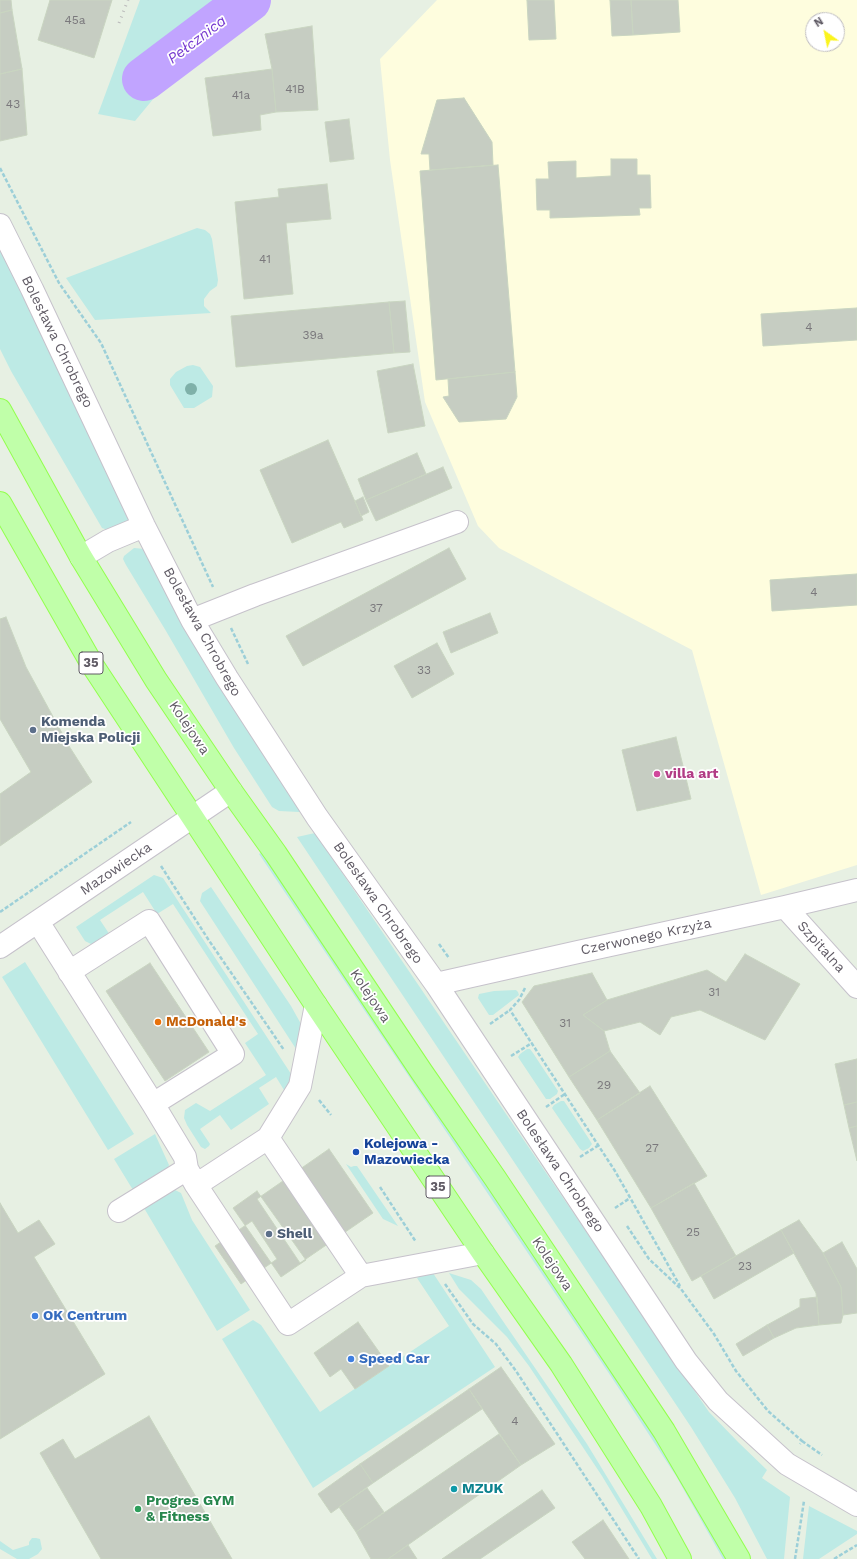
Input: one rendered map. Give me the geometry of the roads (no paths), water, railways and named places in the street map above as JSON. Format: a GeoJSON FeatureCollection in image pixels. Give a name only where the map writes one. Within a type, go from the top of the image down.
{"type":"FeatureCollection","features":[{"type":"Feature","properties":{"kind":"main road","name":"Kolejowa"},"geometry":{"type":"LineString","coordinates":[[0,399],[5,419],[81,557],[156,680],[231,791],[276,854],[664,1431],[740,1559]]}},
{"type":"Feature","properties":{"kind":"main road","name":"35"},"geometry":{"type":"LineString","coordinates":[[0,503],[93,666],[316,1005],[483,1253],[561,1364],[652,1506],[680,1559]]}},
{"type":"Feature","properties":{"kind":"street","name":"Bolesława Chrobrego"},"geometry":{"type":"LineString","coordinates":[[0,226],[32,289],[144,526],[192,620],[226,678],[317,817],[436,984],[686,1361],[718,1401],[787,1464],[857,1505]]}},
{"type":"Feature","properties":{"kind":"street"},"geometry":{"type":"LineString","coordinates":[[192,620],[255,595],[457,522]]}},
{"type":"Feature","properties":{"kind":"street"},"geometry":{"type":"LineString","coordinates":[[81,557],[108,541],[144,526]]}},
{"type":"Feature","properties":{"kind":"street","name":"Mazowiecka"},"geometry":{"type":"LineString","coordinates":[[0,947],[231,791]]}},
{"type":"Feature","properties":{"kind":"street","name":"Czerwonego Krzyża"},"geometry":{"type":"LineString","coordinates":[[436,984],[857,890]]}},
{"type":"Feature","properties":{"kind":"street","name":"Szpitalna"},"geometry":{"type":"LineString","coordinates":[[785,907],[857,987]]}},
{"type":"Feature","properties":{"kind":"street"},"geometry":{"type":"LineString","coordinates":[[70,972],[149,921],[233,1054],[153,1104]]}},
{"type":"Feature","properties":{"kind":"street"},"geometry":{"type":"LineString","coordinates":[[38,922],[153,1104],[185,1157],[192,1177],[288,1324],[361,1276],[483,1253]]}},
{"type":"Feature","properties":{"kind":"street"},"geometry":{"type":"LineString","coordinates":[[118,1211],[192,1177],[268,1138],[300,1086],[316,1005]]}},
{"type":"Feature","properties":{"kind":"street"},"geometry":{"type":"LineString","coordinates":[[268,1138],[361,1276]]}},
{"type":"Feature","properties":{"kind":"waterway","name":"Pełcznica"},"geometry":{"type":"LineString","coordinates":[[144,79],[249,0]]}},
{"type":"Feature","properties":{"kind":"railway"},"geometry":{"type":"LineString","coordinates":[[119,23],[128,0]]}},
{"type":"Feature","properties":{"kind":"place","name":"Komenda Miejska Policji"},"geometry":{"type":"Point","coordinates":[33,730]}},
{"type":"Feature","properties":{"kind":"place","name":"villa art"},"geometry":{"type":"Point","coordinates":[657,774]}},
{"type":"Feature","properties":{"kind":"place","name":"McDonald's"},"geometry":{"type":"Point","coordinates":[158,1022]}},
{"type":"Feature","properties":{"kind":"place","name":"Kolejowa - Mazowiecka"},"geometry":{"type":"Point","coordinates":[356,1152]}},
{"type":"Feature","properties":{"kind":"place","name":"Shell"},"geometry":{"type":"Point","coordinates":[269,1234]}},
{"type":"Feature","properties":{"kind":"place","name":"OK Centrum"},"geometry":{"type":"Point","coordinates":[35,1316]}},
{"type":"Feature","properties":{"kind":"place","name":"Speed Car"},"geometry":{"type":"Point","coordinates":[351,1359]}},
{"type":"Feature","properties":{"kind":"place","name":"MZUK"},"geometry":{"type":"Point","coordinates":[454,1489]}},
{"type":"Feature","properties":{"kind":"place","name":"Progres GYM & Fitness"},"geometry":{"type":"Point","coordinates":[138,1509]}}]}
